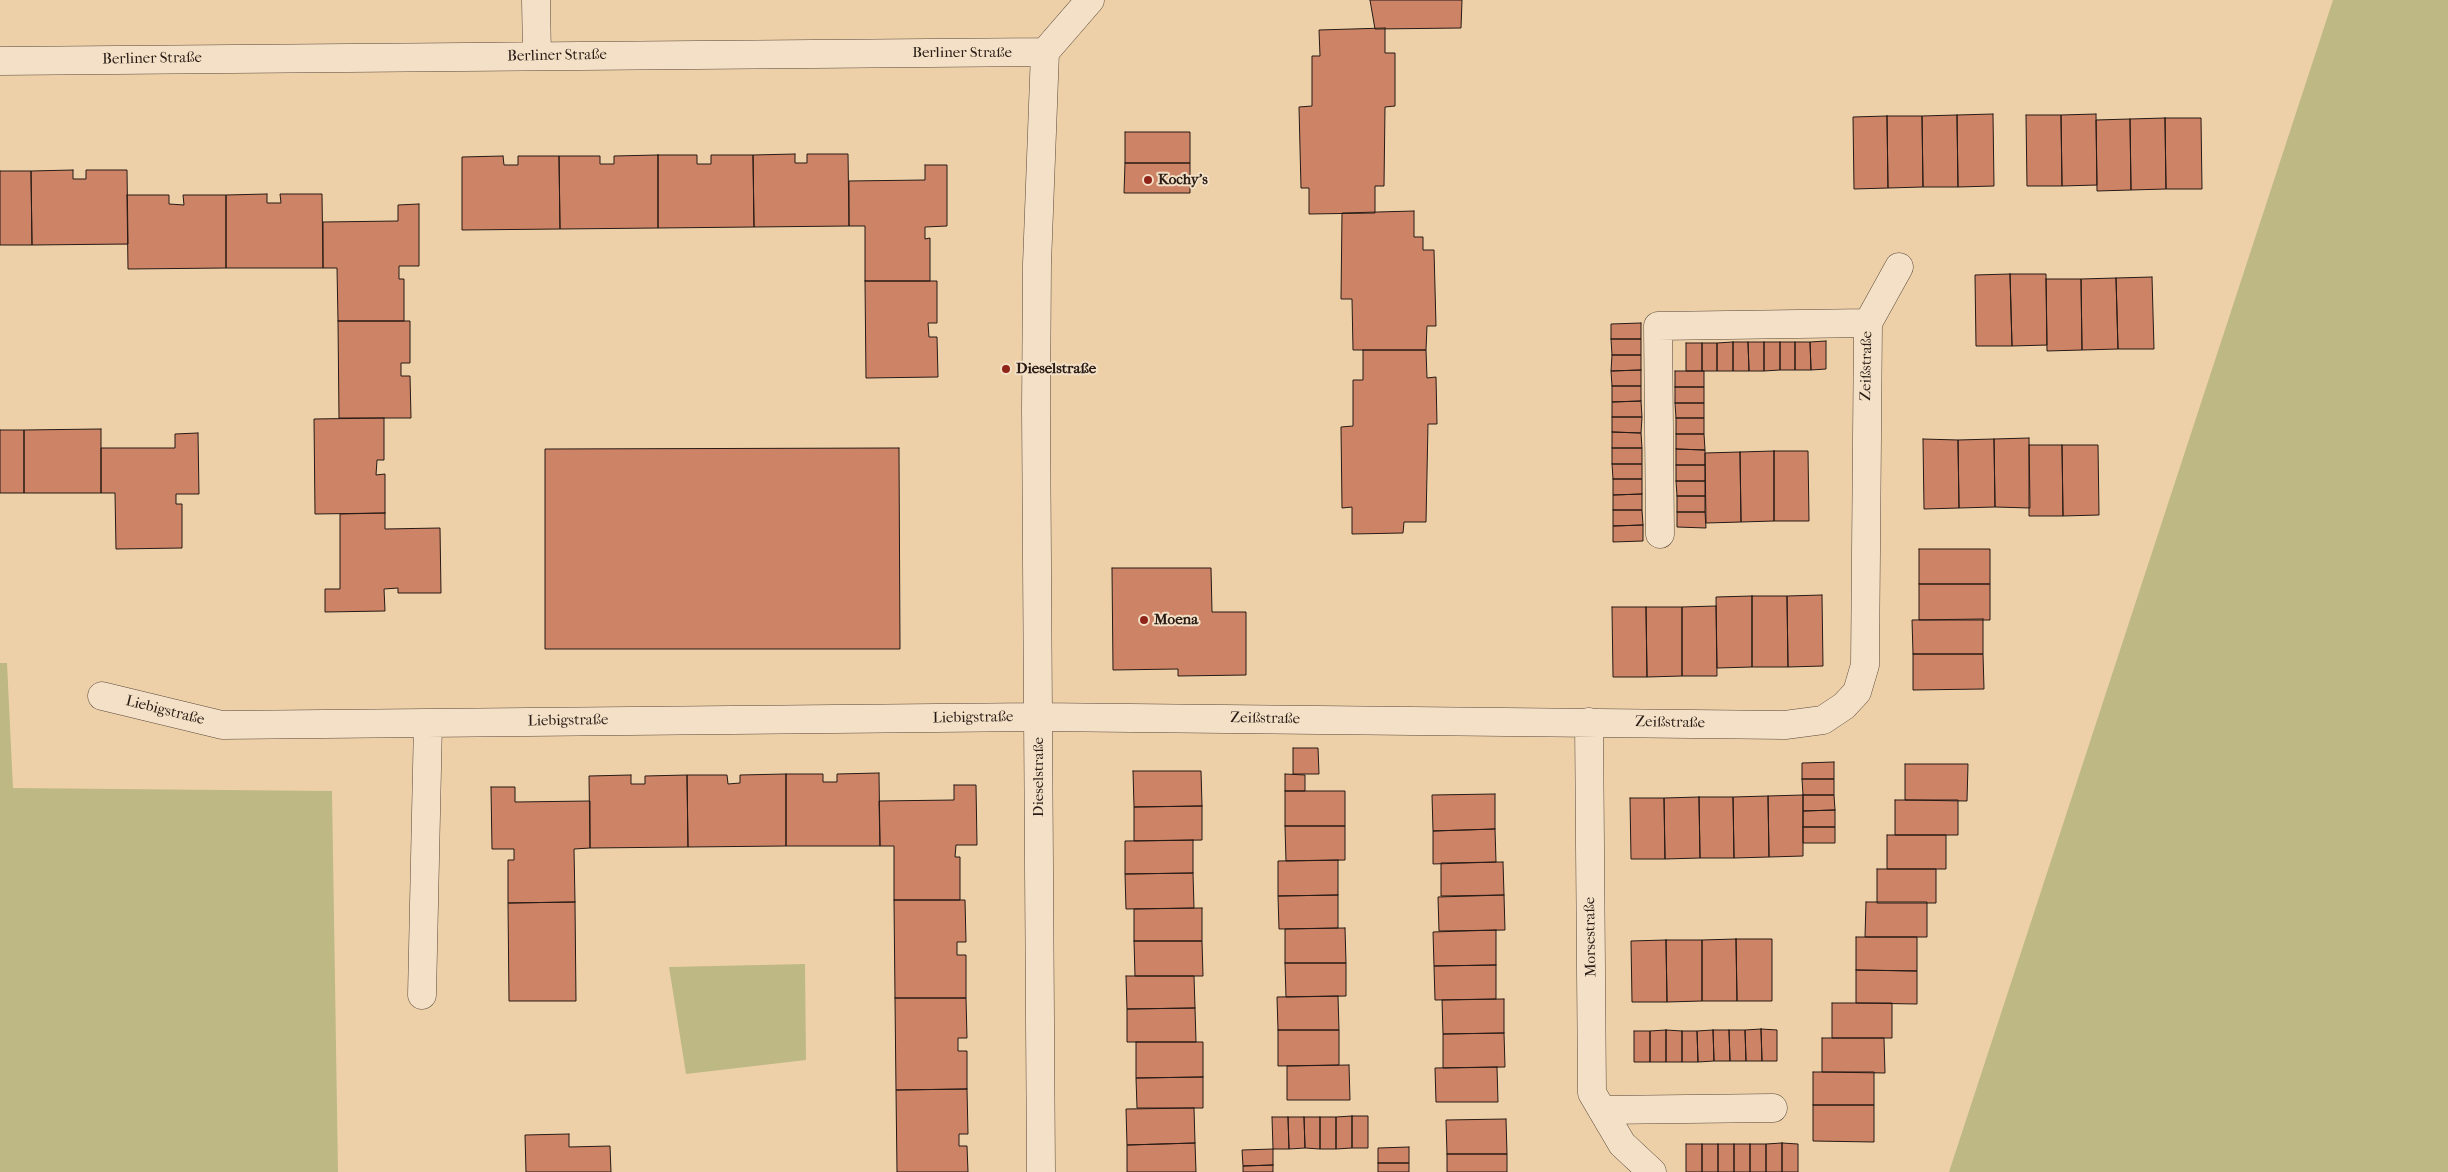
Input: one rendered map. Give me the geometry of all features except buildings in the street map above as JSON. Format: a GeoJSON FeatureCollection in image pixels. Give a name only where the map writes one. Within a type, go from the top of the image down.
{"type":"FeatureCollection","features":[{"type":"Feature","properties":{"kind":"street"},"geometry":{"type":"LineString","coordinates":[[536,0],[537,56]]}},
{"type":"Feature","properties":{"kind":"street"},"geometry":{"type":"LineString","coordinates":[[1044,52],[1090,0]]}},
{"type":"Feature","properties":{"kind":"street","name":"Berliner Straße"},"geometry":{"type":"LineString","coordinates":[[0,61],[1044,52]]}},
{"type":"Feature","properties":{"kind":"street","name":"Dieselstraße"},"geometry":{"type":"LineString","coordinates":[[1041,1172],[1036,332],[1044,52]]}},
{"type":"Feature","properties":{"kind":"street","name":"Zeißstraße"},"geometry":{"type":"LineString","coordinates":[[1038,717],[1785,724],[1822,720],[1844,706],[1857,692],[1865,665],[1868,323],[1899,267]]}},
{"type":"Feature","properties":{"kind":"street"},"geometry":{"type":"LineString","coordinates":[[1660,534],[1658,326],[1868,323]]}},
{"type":"Feature","properties":{"kind":"street","name":"Liebigstraße"},"geometry":{"type":"LineString","coordinates":[[102,696],[222,725],[1038,717]]}},
{"type":"Feature","properties":{"kind":"street","name":"Morsestraße"},"geometry":{"type":"LineString","coordinates":[[1589,722],[1592,1093],[1622,1144],[1652,1172]]}},
{"type":"Feature","properties":{"kind":"street"},"geometry":{"type":"LineString","coordinates":[[422,995],[428,723]]}},
{"type":"Feature","properties":{"kind":"street"},"geometry":{"type":"LineString","coordinates":[[1602,1110],[1773,1108]]}},
{"type":"Feature","properties":{"kind":"shaded area"},"geometry":{"type":"Polygon","coordinates":[[[2333,0],[2448,0],[2448,1172],[1949,1172],[2333,0]]]}},
{"type":"Feature","properties":{"kind":"shaded area"},"geometry":{"type":"Polygon","coordinates":[[[0,663],[7,663],[13,788],[332,791],[338,1172],[0,1172],[0,663]]]}},
{"type":"Feature","properties":{"kind":"shaded area"},"geometry":{"type":"Polygon","coordinates":[[[805,964],[806,1060],[686,1074],[669,967],[805,964]]]}},
{"type":"Feature","properties":{"kind":"place","name":"Kochy's"},"geometry":{"type":"Point","coordinates":[1148,180]}},
{"type":"Feature","properties":{"kind":"place","name":"Dieselstraße"},"geometry":{"type":"Point","coordinates":[1006,369]}},
{"type":"Feature","properties":{"kind":"place","name":"Moena"},"geometry":{"type":"Point","coordinates":[1144,620]}}]}
